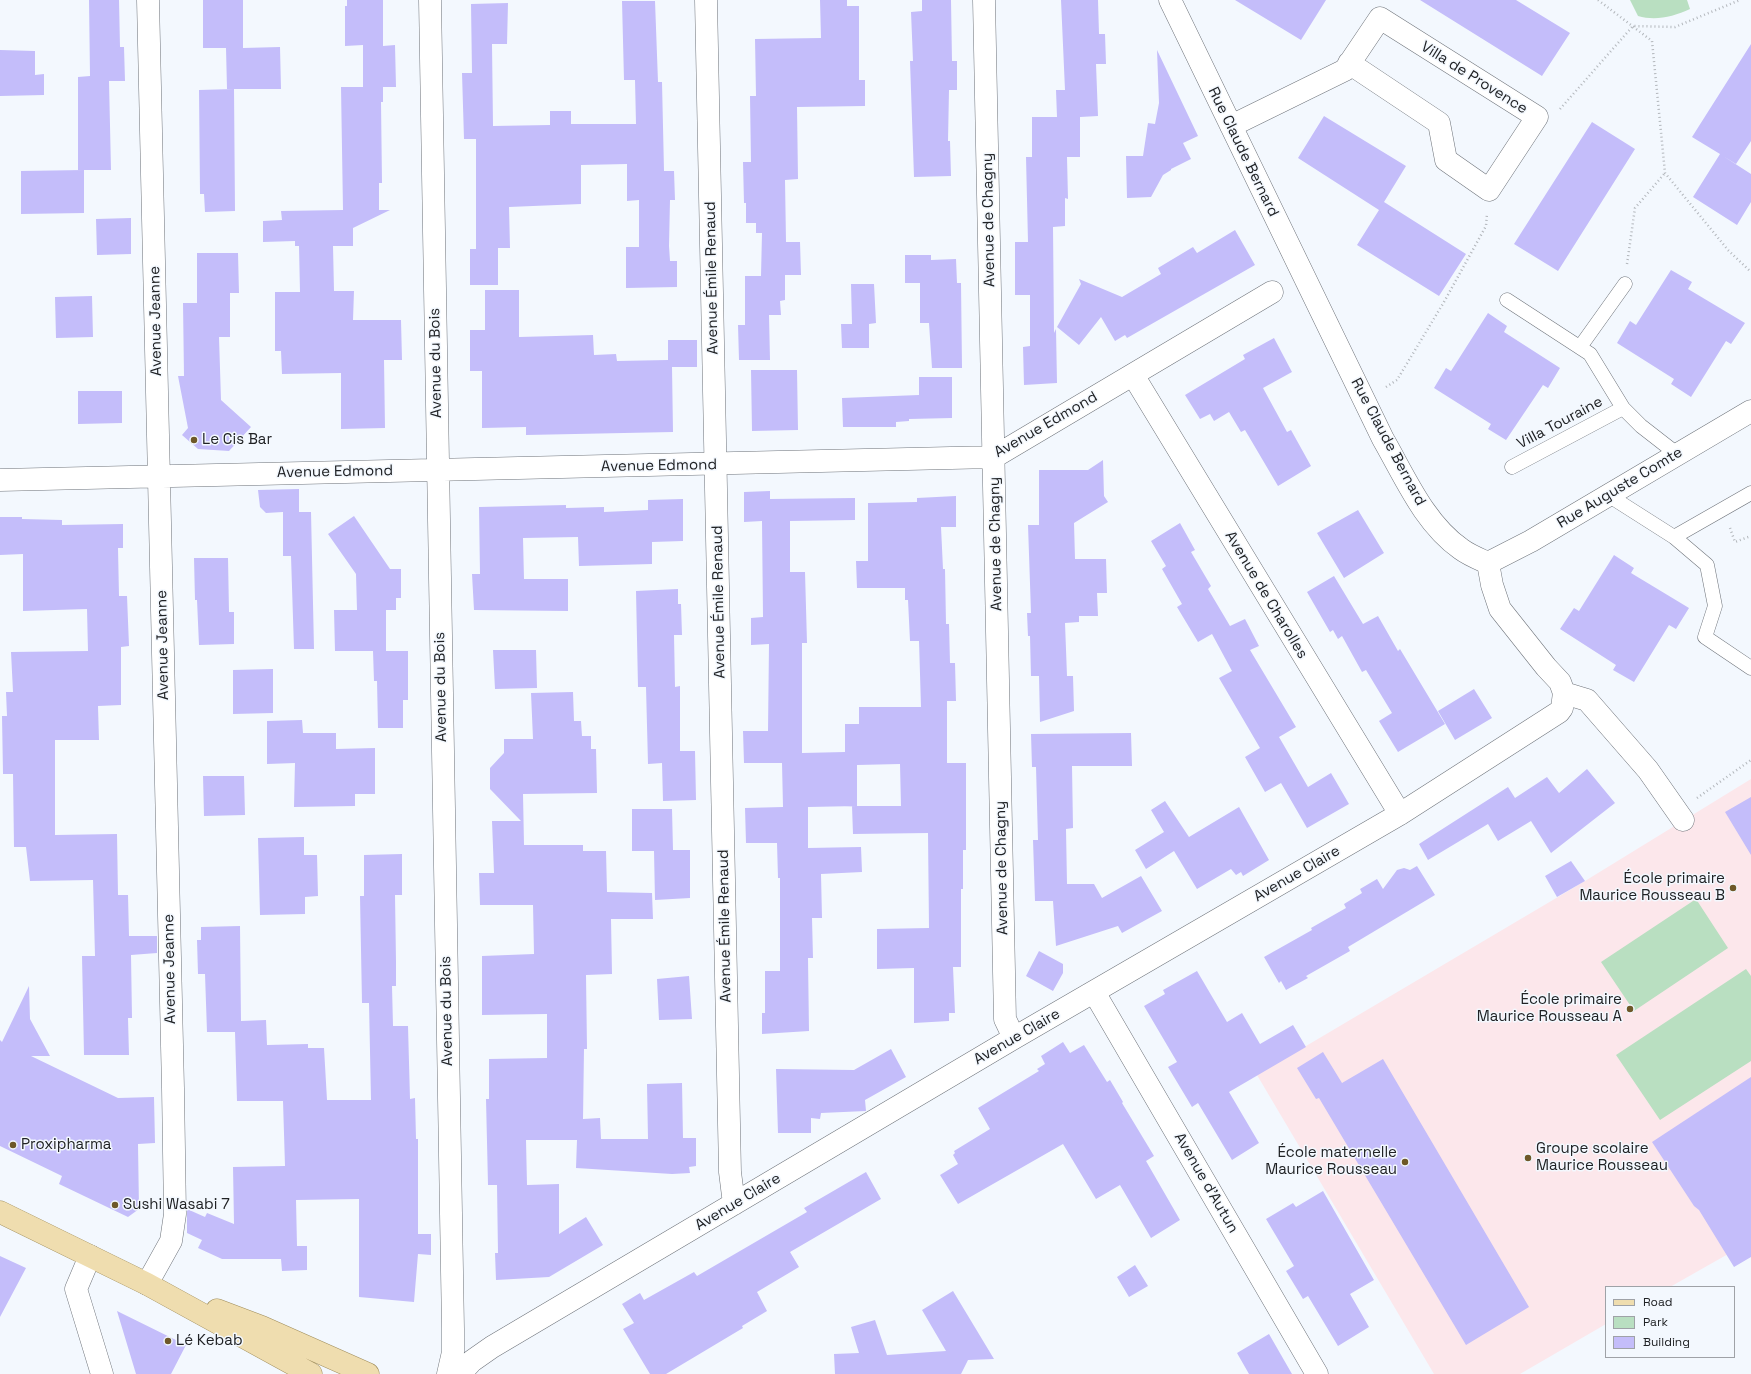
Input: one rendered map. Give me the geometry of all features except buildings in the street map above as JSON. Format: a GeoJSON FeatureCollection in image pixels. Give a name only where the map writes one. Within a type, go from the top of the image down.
{"type":"FeatureCollection","features":[{"type":"Feature","properties":{"kind":"main road"},"geometry":{"type":"LineString","coordinates":[[0,1212],[147,1284],[311,1374]]}},
{"type":"Feature","properties":{"kind":"main road"},"geometry":{"type":"LineString","coordinates":[[147,1284],[262,1327],[368,1374]]}},
{"type":"Feature","properties":{"kind":"street","name":"Avenue Jeanne"},"geometry":{"type":"LineString","coordinates":[[147,1284],[172,1240],[174,1214],[160,476],[148,0]]}},
{"type":"Feature","properties":{"kind":"street","name":"Avenue du Bois"},"geometry":{"type":"LineString","coordinates":[[430,0],[453,1328],[453,1352],[448,1374]]}},
{"type":"Feature","properties":{"kind":"street","name":"Avenue Émile Renaud"},"geometry":{"type":"LineString","coordinates":[[706,0],[717,465],[730,1172],[734,1204]]}},
{"type":"Feature","properties":{"kind":"street","name":"Avenue de Chagny"},"geometry":{"type":"LineString","coordinates":[[984,0],[1006,1019],[1014,1038]]}},
{"type":"Feature","properties":{"kind":"street","name":"Rue Claude Bernard"},"geometry":{"type":"LineString","coordinates":[[1170,0],[1383,439],[1422,507],[1440,530],[1461,549],[1488,563]]}},
{"type":"Feature","properties":{"kind":"street","name":"Villa de Provence"},"geometry":{"type":"LineString","coordinates":[[1231,126],[1345,70],[1380,18],[1537,117],[1490,190]]}},
{"type":"Feature","properties":{"kind":"street"},"geometry":{"type":"LineString","coordinates":[[1349,64],[1439,123],[1446,160],[1490,190]]}},
{"type":"Feature","properties":{"kind":"street","name":"Avenue Edmond"},"geometry":{"type":"LineString","coordinates":[[0,480],[717,465],[994,457],[1272,292]]}},
{"type":"Feature","properties":{"kind":"street","name":"Avenue de Charolles"},"geometry":{"type":"LineString","coordinates":[[1133,375],[1400,814]]}},
{"type":"Feature","properties":{"kind":"street","name":"Rue Auguste Comte"},"geometry":{"type":"LineString","coordinates":[[1488,563],[1531,540],[1751,410]]}},
{"type":"Feature","properties":{"kind":"street"},"geometry":{"type":"LineString","coordinates":[[1488,563],[1492,585],[1500,609],[1560,682],[1564,693],[1587,700],[1648,770],[1680,816]]}},
{"type":"Feature","properties":{"kind":"street","name":"Avenue Claire"},"geometry":{"type":"LineString","coordinates":[[460,1374],[472,1361],[492,1346],[1014,1038],[1400,814],[1559,712],[1562,708],[1564,693]]}},
{"type":"Feature","properties":{"kind":"street","name":"Avenue d'Autun"},"geometry":{"type":"LineString","coordinates":[[1094,992],[1318,1374]]}},
{"type":"Feature","properties":{"kind":"street"},"geometry":{"type":"LineString","coordinates":[[90,1256],[76,1289],[102,1374]]}},
{"type":"Feature","properties":{"kind":"lane"},"geometry":{"type":"LineString","coordinates":[[1580,348],[1625,284]]}},
{"type":"Feature","properties":{"kind":"lane","name":"Villa Touraine"},"geometry":{"type":"LineString","coordinates":[[1507,300],[1590,354],[1623,408],[1641,426],[1677,454]]}},
{"type":"Feature","properties":{"kind":"lane","name":"Villa Touraine"},"geometry":{"type":"LineString","coordinates":[[1512,467],[1623,408]]}},
{"type":"Feature","properties":{"kind":"lane"},"geometry":{"type":"LineString","coordinates":[[1674,537],[1751,493]]}},
{"type":"Feature","properties":{"kind":"lane"},"geometry":{"type":"LineString","coordinates":[[1608,495],[1674,537],[1707,565],[1715,606],[1705,637],[1751,668]]}},
{"type":"Feature","properties":{"kind":"path"},"geometry":{"type":"LineString","coordinates":[[1598,0],[1652,42],[1666,173],[1728,250],[1751,272]]}},
{"type":"Feature","properties":{"kind":"path"},"geometry":{"type":"LineString","coordinates":[[1633,26],[1675,27],[1740,0]]}},
{"type":"Feature","properties":{"kind":"path"},"geometry":{"type":"LineString","coordinates":[[1537,117],[1556,114],[1633,26]]}},
{"type":"Feature","properties":{"kind":"path"},"geometry":{"type":"LineString","coordinates":[[1625,284],[1635,208],[1666,173]]}},
{"type":"Feature","properties":{"kind":"path"},"geometry":{"type":"LineString","coordinates":[[1365,402],[1397,380],[1444,302],[1486,226],[1490,190]]}},
{"type":"Feature","properties":{"kind":"path"},"geometry":{"type":"LineString","coordinates":[[1724,509],[1735,542],[1751,536]]}},
{"type":"Feature","properties":{"kind":"path"},"geometry":{"type":"LineString","coordinates":[[1680,816],[1751,760]]}},
{"type":"Feature","properties":{"kind":"shaded area","name":"Groupe scolaire Maurice Rousseau"},"geometry":{"type":"Polygon","coordinates":[[[1751,779],[1751,1241],[1672,1286],[1605,1286],[1605,1325],[1520,1374],[1434,1374],[1257,1075],[1585,881],[1751,779]]]}},
{"type":"Feature","properties":{"kind":"green space"},"geometry":{"type":"Polygon","coordinates":[[[1630,0],[1687,0],[1690,9],[1664,17],[1644,17],[1638,16],[1630,0]]]}},
{"type":"Feature","properties":{"kind":"green space"},"geometry":{"type":"Polygon","coordinates":[[[1696,899],[1728,948],[1634,1011],[1601,962],[1696,899]]]}},
{"type":"Feature","properties":{"kind":"green space"},"geometry":{"type":"Polygon","coordinates":[[[1746,969],[1751,976],[1751,1061],[1660,1120],[1616,1055],[1746,969]]]}},
{"type":"Feature","properties":{"kind":"place","name":"Le Cis Bar"},"geometry":{"type":"Point","coordinates":[194,440]}},
{"type":"Feature","properties":{"kind":"place","name":"École primaire Maurice Rousseau B"},"geometry":{"type":"Point","coordinates":[1733,888]}},
{"type":"Feature","properties":{"kind":"place","name":"École primaire Maurice Rousseau A"},"geometry":{"type":"Point","coordinates":[1630,1009]}},
{"type":"Feature","properties":{"kind":"place","name":"Proxipharma"},"geometry":{"type":"Point","coordinates":[13,1145]}},
{"type":"Feature","properties":{"kind":"place","name":"Groupe scolaire Maurice Rousseau"},"geometry":{"type":"Point","coordinates":[1528,1158]}},
{"type":"Feature","properties":{"kind":"place","name":"École maternelle Maurice Rousseau"},"geometry":{"type":"Point","coordinates":[1405,1162]}},
{"type":"Feature","properties":{"kind":"place","name":"Sushi Wasabi 7"},"geometry":{"type":"Point","coordinates":[115,1205]}},
{"type":"Feature","properties":{"kind":"place","name":"Lé Kebab"},"geometry":{"type":"Point","coordinates":[168,1341]}}]}
